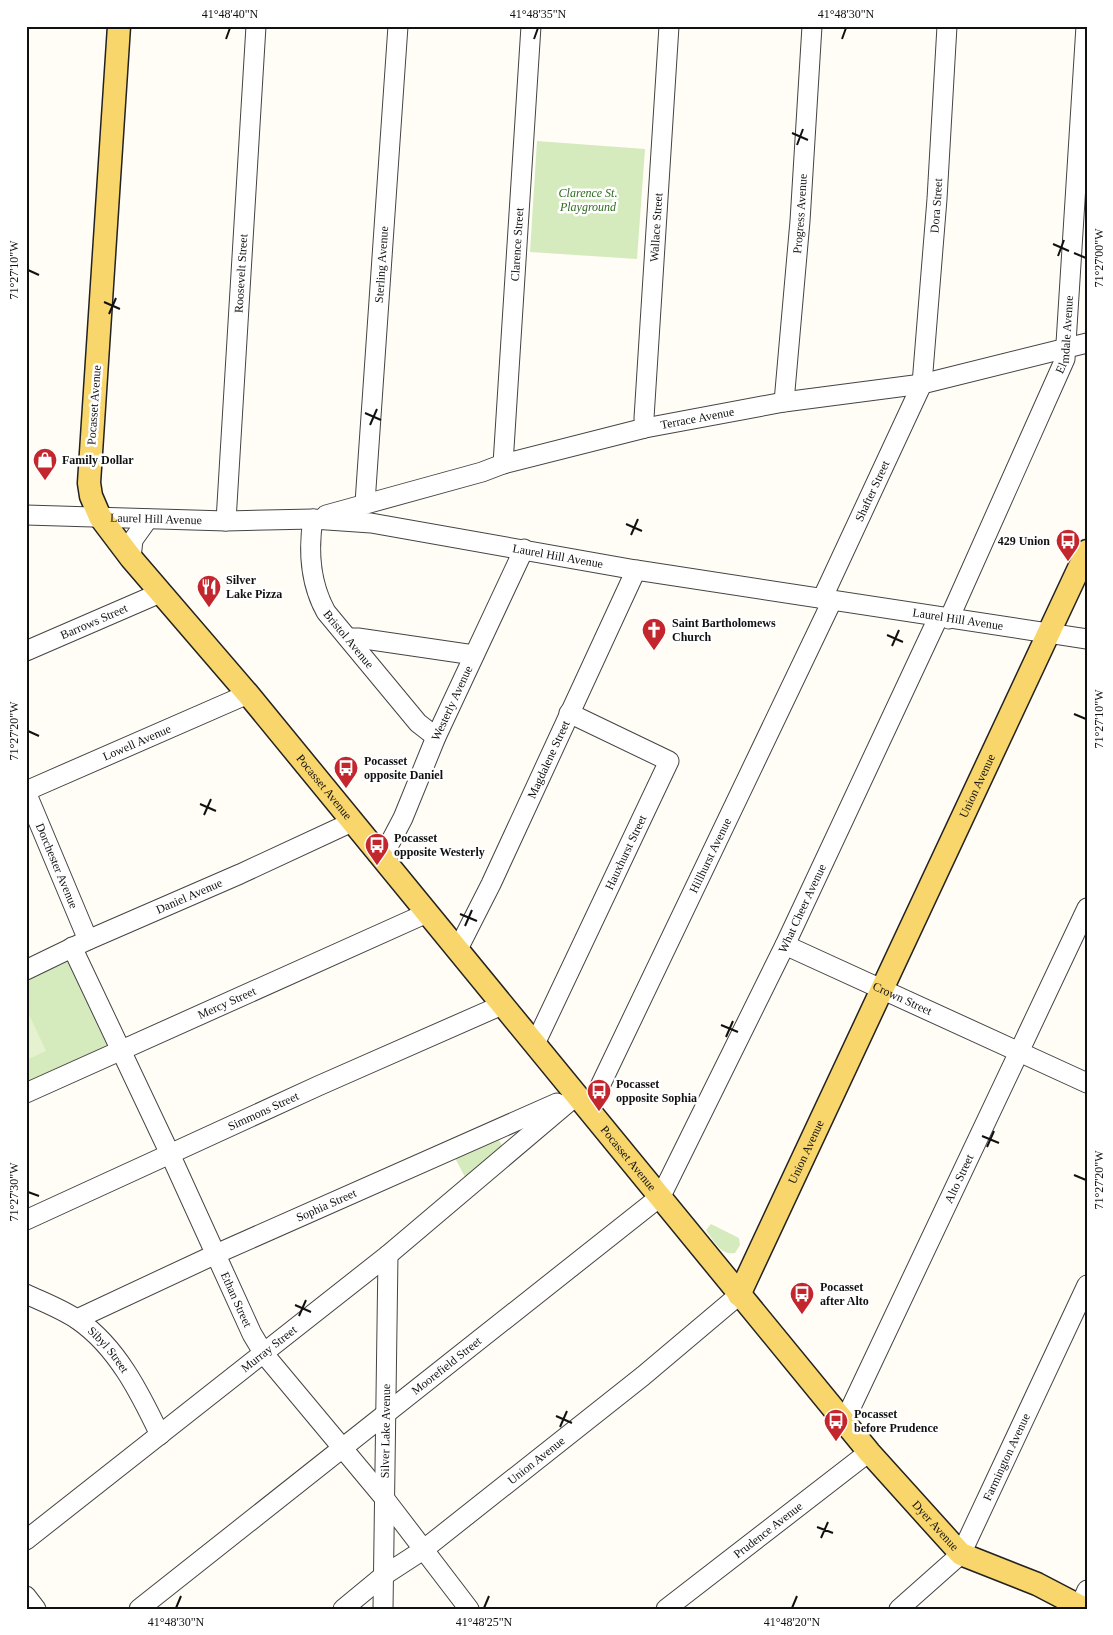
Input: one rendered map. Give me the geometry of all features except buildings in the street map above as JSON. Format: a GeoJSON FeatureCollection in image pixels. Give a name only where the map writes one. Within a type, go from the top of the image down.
{"type":"FeatureCollection","features":[{"type":"Feature","properties":{"kind":"main road","name":"Pocasset Avenue"},"geometry":{"type":"LineString","coordinates":[[119,26],[89,483],[91,496],[100,517],[160,593],[248,694],[427,914],[458,949],[864,1446]]}},
{"type":"Feature","properties":{"kind":"main road","name":"Union Avenue"},"geometry":{"type":"LineString","coordinates":[[739,1295],[1087,551]]}},
{"type":"Feature","properties":{"kind":"main road","name":"Dyer Avenue"},"geometry":{"type":"LineString","coordinates":[[864,1446],[961,1554],[1084,1602]]}},
{"type":"Feature","properties":{"kind":"street","name":"Roosevelt Street"},"geometry":{"type":"LineString","coordinates":[[226,521],[256,26]]}},
{"type":"Feature","properties":{"kind":"street","name":"Sterling Avenue"},"geometry":{"type":"LineString","coordinates":[[365,503],[398,26]]}},
{"type":"Feature","properties":{"kind":"street","name":"Clarence Street"},"geometry":{"type":"LineString","coordinates":[[504,464],[531,26]]}},
{"type":"Feature","properties":{"kind":"street","name":"Wallace Street"},"geometry":{"type":"LineString","coordinates":[[645,428],[668,26]]}},
{"type":"Feature","properties":{"kind":"street","name":"Progress Avenue"},"geometry":{"type":"LineString","coordinates":[[784,402],[800,221],[812,26]]}},
{"type":"Feature","properties":{"kind":"street","name":"Dora Street"},"geometry":{"type":"LineString","coordinates":[[922,384],[937,199],[947,26]]}},
{"type":"Feature","properties":{"kind":"street","name":"Elmdale Avenue"},"geometry":{"type":"LineString","coordinates":[[944,618],[1065,359],[1086,26]]}},
{"type":"Feature","properties":{"kind":"street","name":"Terrace Avenue"},"geometry":{"type":"LineString","coordinates":[[313,519],[482,472],[504,464],[645,428],[784,402],[922,384],[1087,343]]}},
{"type":"Feature","properties":{"kind":"street","name":"Shafter Street"},"geometry":{"type":"LineString","coordinates":[[827,600],[922,384]]}},
{"type":"Feature","properties":{"kind":"street","name":"Laurel Hill Avenue"},"geometry":{"type":"LineString","coordinates":[[26,515],[226,521],[313,519],[370,522],[636,570],[1087,639]]}},
{"type":"Feature","properties":{"kind":"street"},"geometry":{"type":"LineString","coordinates":[[131,558],[133,540],[148,519]]}},
{"type":"Feature","properties":{"kind":"street","name":"Bristol Avenue"},"geometry":{"type":"LineString","coordinates":[[313,519],[310,562],[314,584],[326,612],[418,723],[436,737]]}},
{"type":"Feature","properties":{"kind":"street","name":"Westerly Avenue"},"geometry":{"type":"LineString","coordinates":[[382,858],[403,818],[436,737],[524,549]]}},
{"type":"Feature","properties":{"kind":"street","name":"Magdalene Street"},"geometry":{"type":"LineString","coordinates":[[458,949],[636,570]]}},
{"type":"Feature","properties":{"kind":"street","name":"Barrows Street"},"geometry":{"type":"LineString","coordinates":[[26,651],[160,593]]}},
{"type":"Feature","properties":{"kind":"street","name":"Hillhurst Avenue"},"geometry":{"type":"LineString","coordinates":[[583,1102],[827,600]]}},
{"type":"Feature","properties":{"kind":"street","name":"What Cheer Avenue"},"geometry":{"type":"LineString","coordinates":[[661,1196],[944,618]]}},
{"type":"Feature","properties":{"kind":"street"},"geometry":{"type":"LineString","coordinates":[[348,638],[474,655]]}},
{"type":"Feature","properties":{"kind":"street","name":"Lowell Avenue"},"geometry":{"type":"LineString","coordinates":[[26,792],[248,694]]}},
{"type":"Feature","properties":{"kind":"street","name":"Hauxhurst Street"},"geometry":{"type":"LineString","coordinates":[[535,1044],[670,761],[570,713]]}},
{"type":"Feature","properties":{"kind":"street","name":"Dorchester Avenue"},"geometry":{"type":"LineString","coordinates":[[26,792],[80,943]]}},
{"type":"Feature","properties":{"kind":"street","name":"Daniel Avenue"},"geometry":{"type":"LineString","coordinates":[[26,970],[80,943],[240,874],[352,822]]}},
{"type":"Feature","properties":{"kind":"street","name":"Alto Street"},"geometry":{"type":"LineString","coordinates":[[844,1422],[1087,908]]}},
{"type":"Feature","properties":{"kind":"street","name":"Mercy Street"},"geometry":{"type":"LineString","coordinates":[[26,1093],[427,914]]}},
{"type":"Feature","properties":{"kind":"street","name":"Ethan Street"},"geometry":{"type":"LineString","coordinates":[[80,943],[122,1050],[252,1334],[264,1354],[385,1499],[469,1609]]}},
{"type":"Feature","properties":{"kind":"street","name":"Crown Street"},"geometry":{"type":"LineString","coordinates":[[785,945],[883,988],[1087,1083]]}},
{"type":"Feature","properties":{"kind":"street","name":"Simmons Street"},"geometry":{"type":"LineString","coordinates":[[26,1220],[502,1005]]}},
{"type":"Feature","properties":{"kind":"street","name":"Sophia Street"},"geometry":{"type":"LineString","coordinates":[[77,1319],[216,1254],[583,1102]]}},
{"type":"Feature","properties":{"kind":"street","name":"Murray Street"},"geometry":{"type":"LineString","coordinates":[[26,1540],[583,1102]]}},
{"type":"Feature","properties":{"kind":"street","name":"Moorefield Street"},"geometry":{"type":"LineString","coordinates":[[139,1609],[385,1412],[661,1196]]}},
{"type":"Feature","properties":{"kind":"street","name":"Silver Lake Avenue"},"geometry":{"type":"LineString","coordinates":[[383,1609],[388,1255]]}},
{"type":"Feature","properties":{"kind":"street","name":"Farmington Avenue"},"geometry":{"type":"LineString","coordinates":[[899,1609],[961,1554],[1087,1285]]}},
{"type":"Feature","properties":{"kind":"street","name":"Sibyl Street"},"geometry":{"type":"LineString","coordinates":[[26,1294],[77,1319],[103,1342],[125,1371],[143,1401],[160,1436]]}},
{"type":"Feature","properties":{"kind":"street","name":"Union Avenue"},"geometry":{"type":"LineString","coordinates":[[344,1609],[384,1576],[423,1550],[643,1376],[739,1295]]}},
{"type":"Feature","properties":{"kind":"street","name":"Prudence Avenue"},"geometry":{"type":"LineString","coordinates":[[666,1609],[864,1446]]}},
{"type":"Feature","properties":{"kind":"street"},"geometry":{"type":"LineString","coordinates":[[26,1596],[36,1609]]}},
{"type":"Feature","properties":{"kind":"green space","name":"Clarence St. Playground"},"geometry":{"type":"Polygon","coordinates":[[[537,141],[645,149],[637,259],[530,252],[537,141]]]}},
{"type":"Feature","properties":{"kind":"green space"},"geometry":{"type":"Polygon","coordinates":[[[72,960],[107,1045],[26,1083],[26,980],[72,960]]]}},
{"type":"Feature","properties":{"kind":"green space"},"geometry":{"type":"Polygon","coordinates":[[[26,1008],[46,1051],[26,1060],[26,1008]]]}},
{"type":"Feature","properties":{"kind":"green space"},"geometry":{"type":"Polygon","coordinates":[[[496,1134],[504,1150],[466,1179],[454,1156],[496,1134]]]}},
{"type":"Feature","properties":{"kind":"green space"},"geometry":{"type":"Polygon","coordinates":[[[711,1224],[739,1238],[740,1245],[735,1253],[722,1250],[715,1242],[706,1230],[711,1224]]]}},
{"type":"Feature","properties":{"kind":"place","name":"Family Dollar"},"geometry":{"type":"Point","coordinates":[45,481]}},
{"type":"Feature","properties":{"kind":"place","name":"429 Union"},"geometry":{"type":"Point","coordinates":[1068,562]}},
{"type":"Feature","properties":{"kind":"place","name":"Silver Lake Pizza"},"geometry":{"type":"Point","coordinates":[209,608]}},
{"type":"Feature","properties":{"kind":"place","name":"Saint Bartholomews Church"},"geometry":{"type":"Point","coordinates":[654,651]}},
{"type":"Feature","properties":{"kind":"place","name":"Pocasset opposite Daniel"},"geometry":{"type":"Point","coordinates":[346,789]}},
{"type":"Feature","properties":{"kind":"place","name":"Pocasset opposite Westerly"},"geometry":{"type":"Point","coordinates":[377,866]}},
{"type":"Feature","properties":{"kind":"place","name":"Pocasset opposite Sophia"},"geometry":{"type":"Point","coordinates":[599,1112]}},
{"type":"Feature","properties":{"kind":"place","name":"Pocasset after Alto"},"geometry":{"type":"Point","coordinates":[802,1315]}},
{"type":"Feature","properties":{"kind":"place","name":"Pocasset before Prudence"},"geometry":{"type":"Point","coordinates":[836,1442]}}]}
